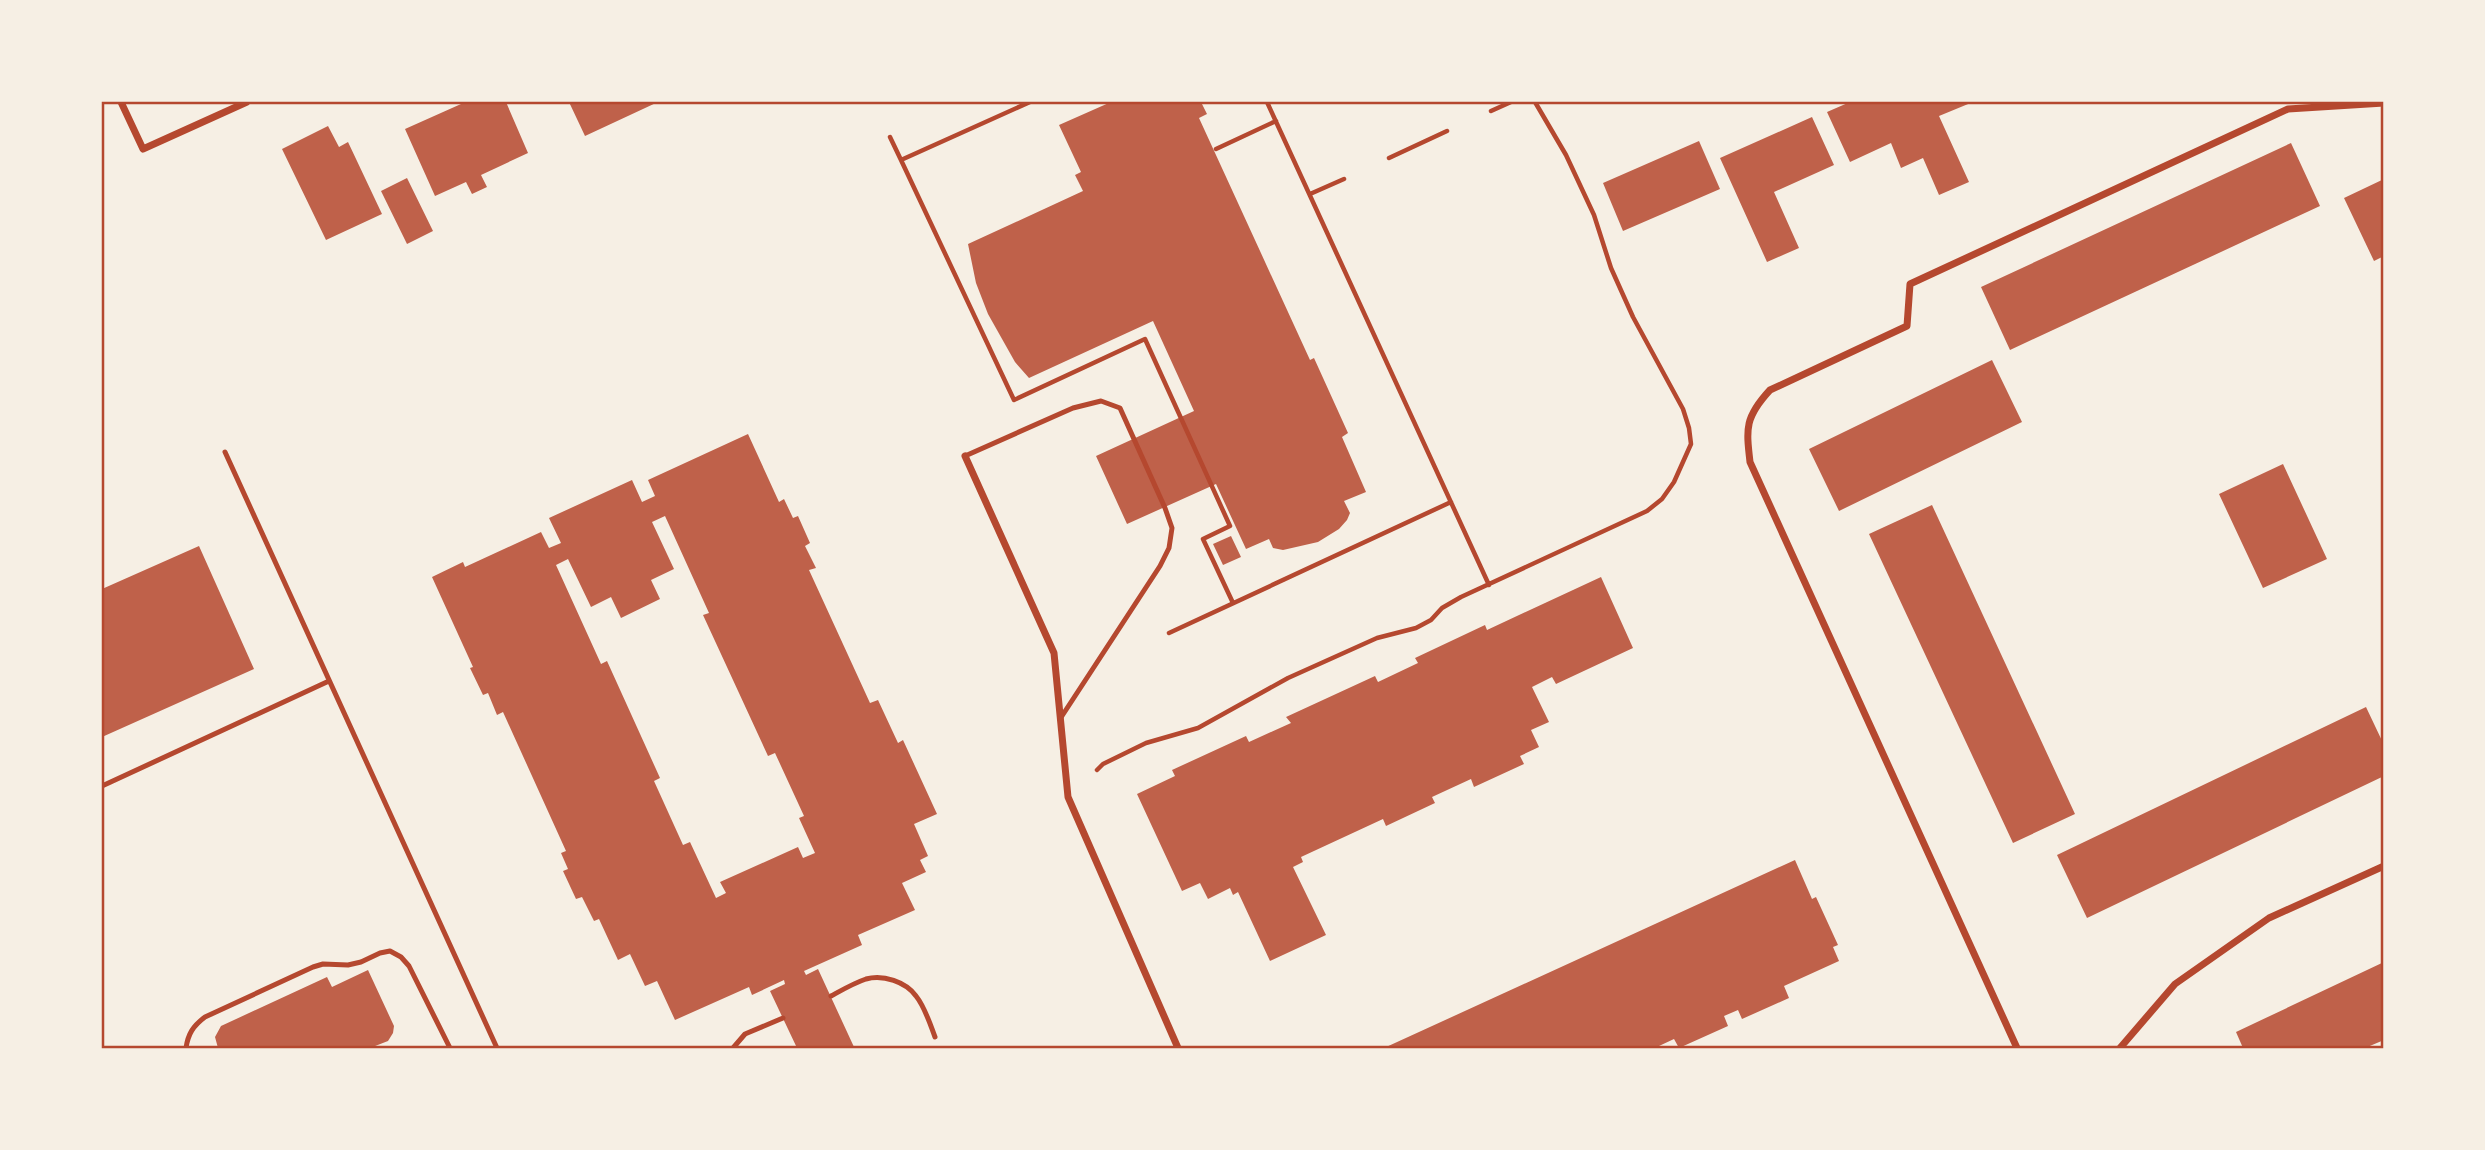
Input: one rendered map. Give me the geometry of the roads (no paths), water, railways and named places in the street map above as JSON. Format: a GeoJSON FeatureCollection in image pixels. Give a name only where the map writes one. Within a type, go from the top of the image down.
{"type":"FeatureCollection","features":[{"type":"Feature","properties":{"kind":"street"},"geometry":{"type":"LineString","coordinates":[[121,102],[143,149],[247,102]]}},
{"type":"Feature","properties":{"kind":"street"},"geometry":{"type":"LineString","coordinates":[[2017,1048],[1750,462],[1747,434],[1754,407],[1770,390],[1907,326],[1910,284],[2288,109],[2384,103]]}},
{"type":"Feature","properties":{"kind":"street"},"geometry":{"type":"LineString","coordinates":[[965,456],[1054,653],[1068,797],[1178,1048]]}},
{"type":"Feature","properties":{"kind":"street"},"geometry":{"type":"LineString","coordinates":[[2120,1048],[2175,984],[2269,918],[2384,866]]}},
{"type":"Feature","properties":{"kind":"lane"},"geometry":{"type":"LineString","coordinates":[[965,456],[1073,408],[1101,401],[1120,408],[1166,508],[1172,528],[1168,548],[1160,566],[1060,719]]}},
{"type":"Feature","properties":{"kind":"lane"},"geometry":{"type":"LineString","coordinates":[[225,452],[497,1048]]}},
{"type":"Feature","properties":{"kind":"lane"},"geometry":{"type":"LineString","coordinates":[[102,786],[329,681]]}},
{"type":"Feature","properties":{"kind":"lane"},"geometry":{"type":"LineString","coordinates":[[186,1048],[194,1025],[205,1017],[313,967],[361,962],[390,951],[401,957],[409,966],[450,1048]]}},
{"type":"Feature","properties":{"kind":"lane"},"geometry":{"type":"LineString","coordinates":[[831,996],[867,979],[881,977],[893,980],[917,996],[936,1037]]}},
{"type":"Feature","properties":{"kind":"lane"},"geometry":{"type":"LineString","coordinates":[[733,1048],[745,1034],[783,1018]]}}]}
